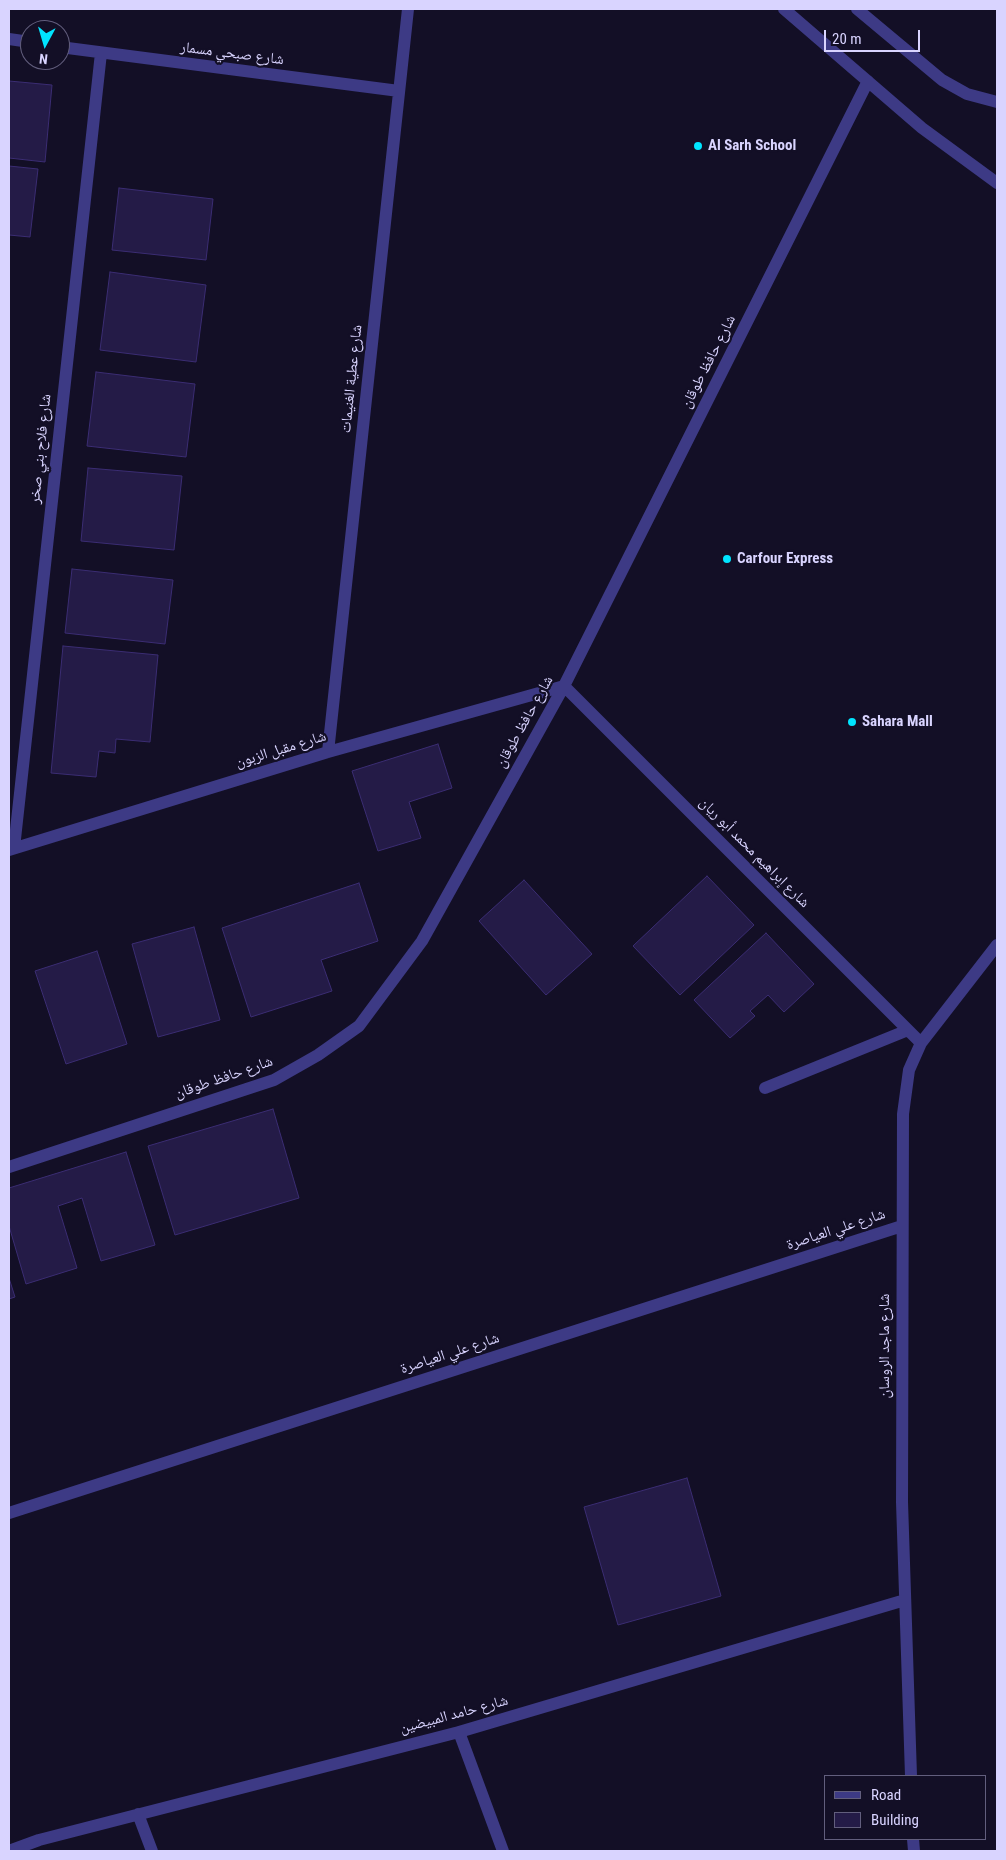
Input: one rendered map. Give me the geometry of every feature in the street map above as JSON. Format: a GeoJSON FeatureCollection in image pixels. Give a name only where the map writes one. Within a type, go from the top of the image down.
{"type":"FeatureCollection","features":[{"type":"Feature","properties":{"kind":"street","name":"شارع عطية الغنيمات"},"geometry":{"type":"LineString","coordinates":[[328,752],[408,9]]}},
{"type":"Feature","properties":{"kind":"street"},"geometry":{"type":"LineString","coordinates":[[784,9],[922,128],[997,183]]}},
{"type":"Feature","properties":{"kind":"street"},"geometry":{"type":"LineString","coordinates":[[857,9],[942,80],[967,94],[997,102]]}},
{"type":"Feature","properties":{"kind":"street","name":"شارع صبحي مسمار"},"geometry":{"type":"LineString","coordinates":[[70,48],[399,91]]}},
{"type":"Feature","properties":{"kind":"street","name":"شارع فلاح بني صخر"},"geometry":{"type":"LineString","coordinates":[[11,849],[101,53]]}},
{"type":"Feature","properties":{"kind":"street","name":"شارع حافظ طوقان"},"geometry":{"type":"LineString","coordinates":[[9,1167],[274,1080],[318,1055],[359,1026],[422,941],[564,686],[868,81]]}},
{"type":"Feature","properties":{"kind":"street","name":"شارع مقبل الزبون"},"geometry":{"type":"LineString","coordinates":[[11,849],[328,752],[564,686]]}},
{"type":"Feature","properties":{"kind":"street","name":"شارع إبراهيم محمد أبو ريان"},"geometry":{"type":"LineString","coordinates":[[564,686],[921,1043]]}},
{"type":"Feature","properties":{"kind":"street","name":"شارع ماجد الروسان"},"geometry":{"type":"LineString","coordinates":[[911,1775],[902,1502],[903,1114],[909,1070],[921,1043],[997,945]]}},
{"type":"Feature","properties":{"kind":"street"},"geometry":{"type":"LineString","coordinates":[[765,1088],[908,1030]]}},
{"type":"Feature","properties":{"kind":"street","name":"شارع علي العياصرة"},"geometry":{"type":"LineString","coordinates":[[9,1513],[902,1226]]}},
{"type":"Feature","properties":{"kind":"street","name":"شارع حامد المبيضين"},"geometry":{"type":"LineString","coordinates":[[9,1851],[39,1840],[459,1732],[906,1600]]}},
{"type":"Feature","properties":{"kind":"street"},"geometry":{"type":"LineString","coordinates":[[459,1732],[503,1851]]}},
{"type":"Feature","properties":{"kind":"street"},"geometry":{"type":"LineString","coordinates":[[138,1814],[152,1851]]}},
{"type":"Feature","properties":{"kind":"building"},"geometry":{"type":"Polygon","coordinates":[[[9,81],[52,85],[45,162],[9,158],[9,81]]]}},
{"type":"Feature","properties":{"kind":"building"},"geometry":{"type":"Polygon","coordinates":[[[9,166],[38,169],[30,237],[9,235],[9,166]]]}},
{"type":"Feature","properties":{"kind":"building"},"geometry":{"type":"Polygon","coordinates":[[[119,188],[213,199],[206,260],[112,250],[119,188]]]}},
{"type":"Feature","properties":{"kind":"building"},"geometry":{"type":"Polygon","coordinates":[[[110,272],[206,285],[196,362],[100,350],[110,272]]]}},
{"type":"Feature","properties":{"kind":"building"},"geometry":{"type":"Polygon","coordinates":[[[96,372],[195,384],[186,457],[87,446],[96,372]]]}},
{"type":"Feature","properties":{"kind":"building"},"geometry":{"type":"Polygon","coordinates":[[[88,468],[182,476],[174,550],[81,541],[88,468]]]}},
{"type":"Feature","properties":{"kind":"building"},"geometry":{"type":"Polygon","coordinates":[[[72,569],[173,580],[165,644],[65,633],[72,569]]]}},
{"type":"Feature","properties":{"kind":"building"},"geometry":{"type":"Polygon","coordinates":[[[63,646],[158,655],[150,742],[116,739],[115,753],[99,751],[96,777],[51,773],[63,646]]]}},
{"type":"Feature","properties":{"kind":"building"},"geometry":{"type":"Polygon","coordinates":[[[438,744],[452,788],[409,802],[421,838],[378,851],[352,771],[438,744]]]}},
{"type":"Feature","properties":{"kind":"building"},"geometry":{"type":"Polygon","coordinates":[[[707,876],[754,925],[680,995],[633,946],[707,876]]]}},
{"type":"Feature","properties":{"kind":"building"},"geometry":{"type":"Polygon","coordinates":[[[524,880],[592,954],[546,995],[479,921],[524,880]]]}},
{"type":"Feature","properties":{"kind":"building"},"geometry":{"type":"Polygon","coordinates":[[[359,883],[378,941],[321,960],[332,991],[251,1017],[222,928],[359,883]]]}},
{"type":"Feature","properties":{"kind":"building"},"geometry":{"type":"Polygon","coordinates":[[[194,927],[220,1020],[158,1037],[132,944],[194,927]]]}},
{"type":"Feature","properties":{"kind":"building"},"geometry":{"type":"Polygon","coordinates":[[[766,933],[814,984],[784,1012],[768,995],[750,1011],[755,1016],[730,1038],[694,1000],[766,933]]]}},
{"type":"Feature","properties":{"kind":"building"},"geometry":{"type":"Polygon","coordinates":[[[97,951],[127,1044],[66,1064],[35,971],[97,951]]]}},
{"type":"Feature","properties":{"kind":"building"},"geometry":{"type":"Polygon","coordinates":[[[273,1109],[299,1198],[175,1235],[148,1146],[273,1109]]]}},
{"type":"Feature","properties":{"kind":"building"},"geometry":{"type":"Polygon","coordinates":[[[126,1152],[155,1245],[101,1261],[82,1198],[58,1206],[77,1268],[26,1284],[9,1226],[9,1188],[126,1152]]]}},
{"type":"Feature","properties":{"kind":"building"},"geometry":{"type":"Polygon","coordinates":[[[9,1278],[15,1297],[9,1299],[9,1278]]]}},
{"type":"Feature","properties":{"kind":"building"},"geometry":{"type":"Polygon","coordinates":[[[687,1478],[721,1596],[618,1625],[584,1507],[687,1478]]]}},
{"type":"Feature","properties":{"kind":"place","name":"Al Sarh School"},"geometry":{"type":"Point","coordinates":[698,146]}},
{"type":"Feature","properties":{"kind":"place","name":"Carfour Express"},"geometry":{"type":"Point","coordinates":[727,559]}},
{"type":"Feature","properties":{"kind":"place","name":"Sahara Mall"},"geometry":{"type":"Point","coordinates":[852,722]}}]}
